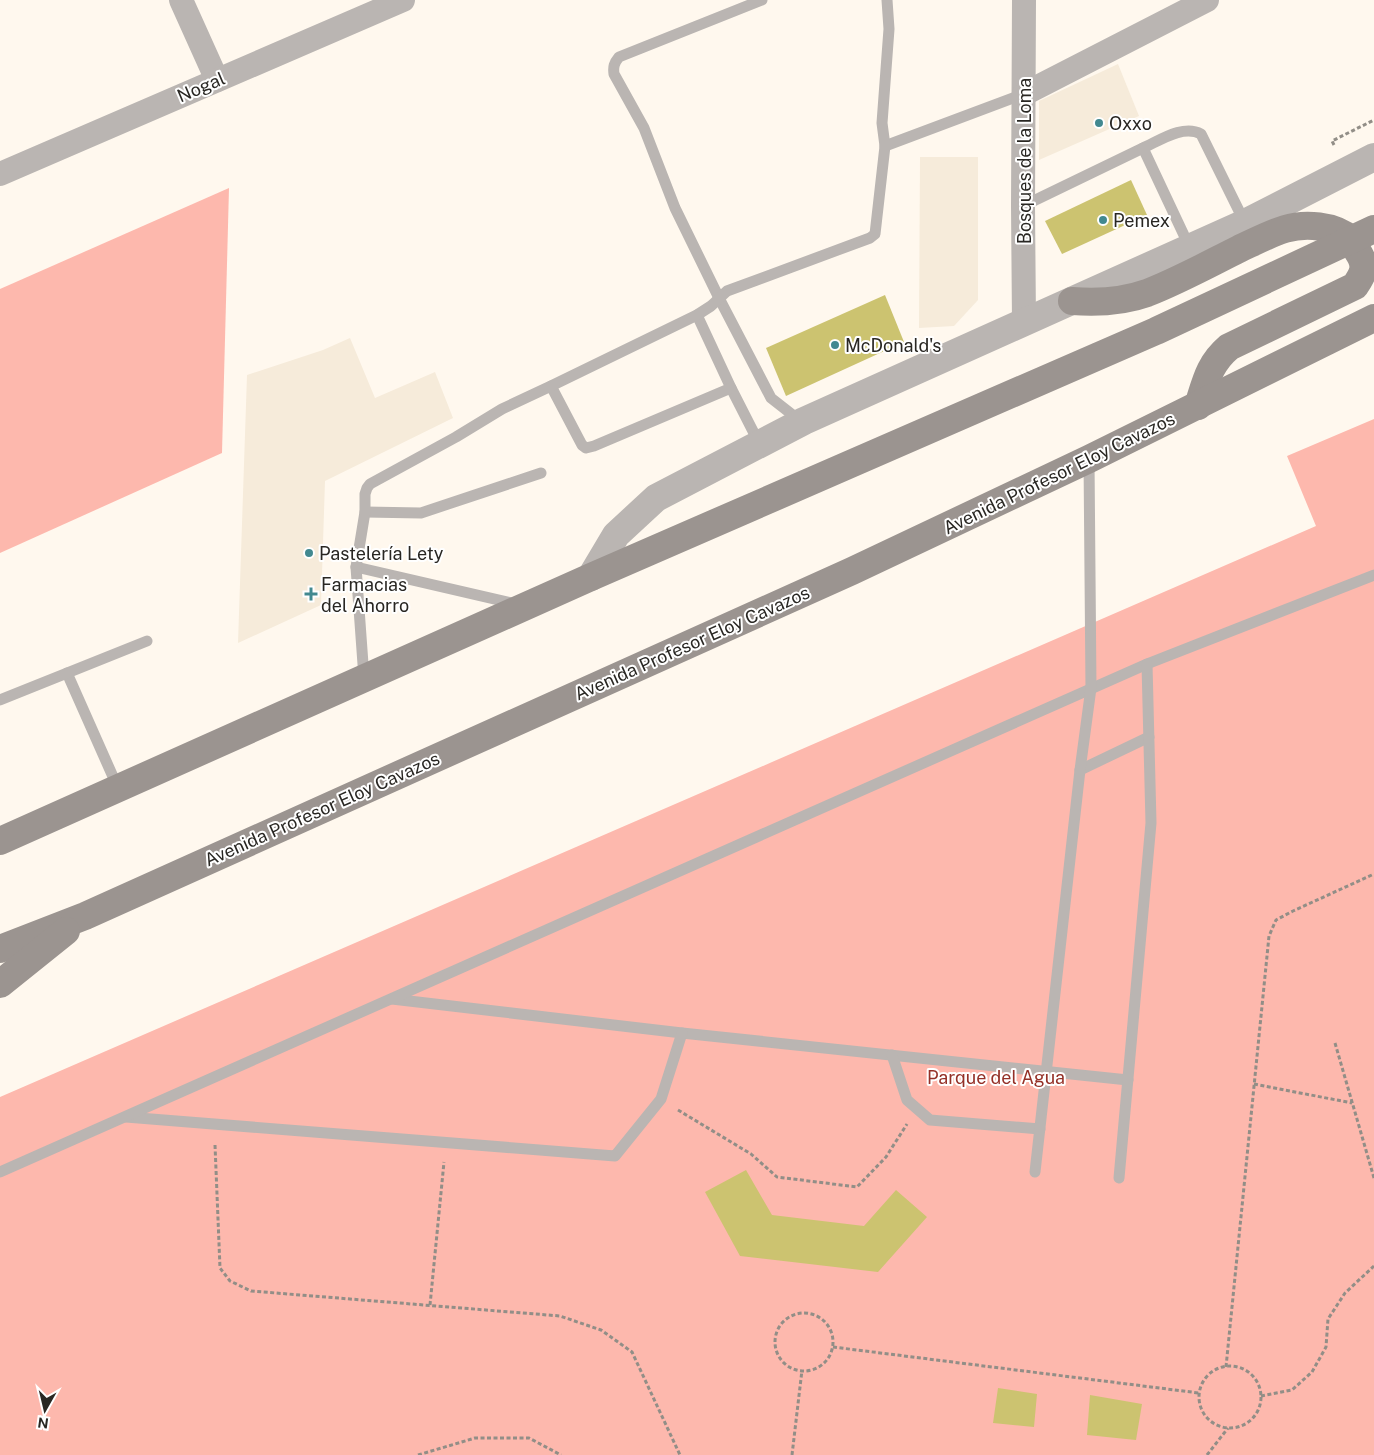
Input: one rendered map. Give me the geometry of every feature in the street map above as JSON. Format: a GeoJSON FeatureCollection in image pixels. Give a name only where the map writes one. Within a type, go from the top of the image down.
{"type":"FeatureCollection","features":[{"type":"Feature","properties":{"kind":"main road"},"geometry":{"type":"LineString","coordinates":[[1072,301],[1093,303],[1117,302],[1146,293],[1285,229],[1304,226],[1323,227],[1339,232],[1363,234]]}},
{"type":"Feature","properties":{"kind":"main road"},"geometry":{"type":"LineString","coordinates":[[1198,406],[1207,375],[1220,355],[1229,347],[1355,286],[1364,269],[1363,234]]}},
{"type":"Feature","properties":{"kind":"main road"},"geometry":{"type":"LineString","coordinates":[[0,841],[525,606],[1148,335],[1363,234]]}},
{"type":"Feature","properties":{"kind":"main road","name":"Avenida Profesor Eloy Cavazos"},"geometry":{"type":"LineString","coordinates":[[0,949],[85,916],[844,575],[1089,459],[1374,318]]}},
{"type":"Feature","properties":{"kind":"main road"},"geometry":{"type":"LineString","coordinates":[[0,984],[85,916]]}},
{"type":"Feature","properties":{"kind":"street"},"geometry":{"type":"LineString","coordinates":[[181,0],[217,80]]}},
{"type":"Feature","properties":{"kind":"street","name":"Nogal"},"geometry":{"type":"LineString","coordinates":[[0,174],[403,0]]}},
{"type":"Feature","properties":{"kind":"street","name":"Bosques de la Loma"},"geometry":{"type":"LineString","coordinates":[[1024,0],[1024,322]]}},
{"type":"Feature","properties":{"kind":"street"},"geometry":{"type":"LineString","coordinates":[[1024,94],[1207,0]]}},
{"type":"Feature","properties":{"kind":"street"},"geometry":{"type":"LineString","coordinates":[[591,577],[616,535],[656,498],[804,421],[1245,223],[1374,157]]}},
{"type":"Feature","properties":{"kind":"lane"},"geometry":{"type":"LineString","coordinates":[[762,0],[620,57],[616,61],[613,70],[644,128],[675,208],[771,398],[794,416],[804,421]]}},
{"type":"Feature","properties":{"kind":"lane"},"geometry":{"type":"LineString","coordinates":[[364,678],[356,567],[365,512],[366,488],[370,484],[456,437],[502,409],[697,315],[711,306],[727,291],[870,238],[875,234],[884,146],[882,123],[888,30],[887,0]]}},
{"type":"Feature","properties":{"kind":"lane"},"geometry":{"type":"LineString","coordinates":[[884,146],[1024,94]]}},
{"type":"Feature","properties":{"kind":"lane"},"geometry":{"type":"LineString","coordinates":[[1023,206],[1143,148],[1188,130],[1201,134],[1245,223]]}},
{"type":"Feature","properties":{"kind":"lane"},"geometry":{"type":"LineString","coordinates":[[1143,148],[1190,248]]}},
{"type":"Feature","properties":{"kind":"lane"},"geometry":{"type":"LineString","coordinates":[[697,315],[730,388],[759,443]]}},
{"type":"Feature","properties":{"kind":"lane"},"geometry":{"type":"LineString","coordinates":[[552,386],[582,445],[586,448],[730,388]]}},
{"type":"Feature","properties":{"kind":"lane"},"geometry":{"type":"LineString","coordinates":[[1035,1172],[1080,770],[1091,688],[1089,459]]}},
{"type":"Feature","properties":{"kind":"lane"},"geometry":{"type":"LineString","coordinates":[[365,512],[421,513],[541,473]]}},
{"type":"Feature","properties":{"kind":"lane"},"geometry":{"type":"LineString","coordinates":[[356,567],[525,606]]}},
{"type":"Feature","properties":{"kind":"lane"},"geometry":{"type":"LineString","coordinates":[[0,1172],[1091,688],[1147,664],[1374,575]]}},
{"type":"Feature","properties":{"kind":"lane"},"geometry":{"type":"LineString","coordinates":[[0,700],[147,642]]}},
{"type":"Feature","properties":{"kind":"lane"},"geometry":{"type":"LineString","coordinates":[[1119,1178],[1151,822],[1147,664]]}},
{"type":"Feature","properties":{"kind":"lane"},"geometry":{"type":"LineString","coordinates":[[67,674],[118,788]]}},
{"type":"Feature","properties":{"kind":"lane"},"geometry":{"type":"LineString","coordinates":[[1080,770],[1149,737]]}},
{"type":"Feature","properties":{"kind":"lane"},"geometry":{"type":"LineString","coordinates":[[390,999],[682,1033],[1128,1080]]}},
{"type":"Feature","properties":{"kind":"lane"},"geometry":{"type":"LineString","coordinates":[[124,1116],[615,1156],[661,1099],[682,1033]]}},
{"type":"Feature","properties":{"kind":"lane"},"geometry":{"type":"LineString","coordinates":[[892,1055],[908,1100],[930,1120],[1040,1129]]}},
{"type":"Feature","properties":{"kind":"path"},"geometry":{"type":"LineString","coordinates":[[1332,141],[1374,120]]}},
{"type":"Feature","properties":{"kind":"path"},"geometry":{"type":"LineString","coordinates":[[1226,1367],[1269,936],[1276,920],[1293,910],[1374,874]]}},
{"type":"Feature","properties":{"kind":"path"},"geometry":{"type":"LineString","coordinates":[[1335,1043],[1374,1178]]}},
{"type":"Feature","properties":{"kind":"path"},"geometry":{"type":"LineString","coordinates":[[1254,1084],[1352,1103]]}},
{"type":"Feature","properties":{"kind":"path"},"geometry":{"type":"LineString","coordinates":[[661,1099],[751,1154],[777,1177],[857,1188],[886,1157],[917,1108]]}},
{"type":"Feature","properties":{"kind":"path"},"geometry":{"type":"LineString","coordinates":[[215,1124],[220,1268],[230,1281],[251,1291],[560,1316],[601,1330],[632,1352],[680,1455]]}},
{"type":"Feature","properties":{"kind":"path"},"geometry":{"type":"LineString","coordinates":[[430,1305],[446,1142]]}},
{"type":"Feature","properties":{"kind":"path"},"geometry":{"type":"LineString","coordinates":[[1261,1396],[1292,1390],[1312,1372],[1326,1347],[1328,1319],[1345,1293],[1374,1266]]}},
{"type":"Feature","properties":{"kind":"path"},"geometry":{"type":"LineString","coordinates":[[806,1313],[824,1320],[830,1328],[833,1348],[824,1363],[816,1368],[802,1370],[789,1366],[782,1360],[777,1352],[775,1343],[776,1334],[787,1318],[796,1314],[806,1313]]}},
{"type":"Feature","properties":{"kind":"path"},"geometry":{"type":"LineString","coordinates":[[833,1348],[1199,1393]]}},
{"type":"Feature","properties":{"kind":"path"},"geometry":{"type":"LineString","coordinates":[[1226,1367],[1236,1367],[1246,1371],[1254,1378],[1261,1396],[1260,1406],[1255,1416],[1239,1428],[1218,1426],[1209,1421],[1199,1404],[1199,1393],[1202,1383],[1216,1369],[1226,1367]]}},
{"type":"Feature","properties":{"kind":"path"},"geometry":{"type":"LineString","coordinates":[[792,1455],[802,1370]]}},
{"type":"Feature","properties":{"kind":"path"},"geometry":{"type":"LineString","coordinates":[[1207,1455],[1228,1428]]}},
{"type":"Feature","properties":{"kind":"path"},"geometry":{"type":"LineString","coordinates":[[418,1455],[475,1438],[529,1438],[561,1455]]}},
{"type":"Feature","properties":{"kind":"shaded area"},"geometry":{"type":"Polygon","coordinates":[[[1118,64],[1139,116],[1039,160],[1039,101],[1118,64]]]}},
{"type":"Feature","properties":{"kind":"shaded area"},"geometry":{"type":"Polygon","coordinates":[[[920,157],[978,157],[978,300],[954,326],[919,328],[920,157]]]}},
{"type":"Feature","properties":{"kind":"shaded area"},"geometry":{"type":"Polygon","coordinates":[[[350,338],[375,398],[435,372],[453,418],[325,481],[321,605],[238,643],[247,375],[323,350],[350,338]]]}},
{"type":"Feature","properties":{"kind":"green space"},"geometry":{"type":"Polygon","coordinates":[[[229,188],[222,453],[0,553],[0,289],[229,188]]]}},
{"type":"Feature","properties":{"kind":"green space","name":"Parque del Agua"},"geometry":{"type":"Polygon","coordinates":[[[1374,419],[1374,1455],[0,1455],[0,1097],[1316,526],[1287,456],[1374,419]]]}},
{"type":"Feature","properties":{"kind":"building"},"geometry":{"type":"Polygon","coordinates":[[[1131,180],[1147,215],[1062,254],[1045,221],[1131,180]]]}},
{"type":"Feature","properties":{"kind":"building","name":"McDonald's"},"geometry":{"type":"Polygon","coordinates":[[[885,295],[904,342],[786,396],[766,348],[885,295]]]}},
{"type":"Feature","properties":{"kind":"building"},"geometry":{"type":"Polygon","coordinates":[[[746,1170],[772,1215],[864,1226],[896,1190],[927,1217],[878,1272],[740,1256],[705,1192],[746,1170]]]}},
{"type":"Feature","properties":{"kind":"building"},"geometry":{"type":"Polygon","coordinates":[[[998,1388],[1037,1394],[1034,1427],[993,1423],[998,1388]]]}},
{"type":"Feature","properties":{"kind":"building"},"geometry":{"type":"Polygon","coordinates":[[[1090,1395],[1142,1404],[1136,1440],[1087,1435],[1090,1395]]]}},
{"type":"Feature","properties":{"kind":"place","name":"Oxxo"},"geometry":{"type":"Point","coordinates":[1099,123]}},
{"type":"Feature","properties":{"kind":"place","name":"Pemex"},"geometry":{"type":"Point","coordinates":[1103,220]}},
{"type":"Feature","properties":{"kind":"place","name":"McDonald's"},"geometry":{"type":"Point","coordinates":[835,345]}},
{"type":"Feature","properties":{"kind":"place","name":"Pastelería Lety"},"geometry":{"type":"Point","coordinates":[309,553]}},
{"type":"Feature","properties":{"kind":"place","name":"Farmacias del Ahorro"},"geometry":{"type":"Point","coordinates":[311,594]}}]}
